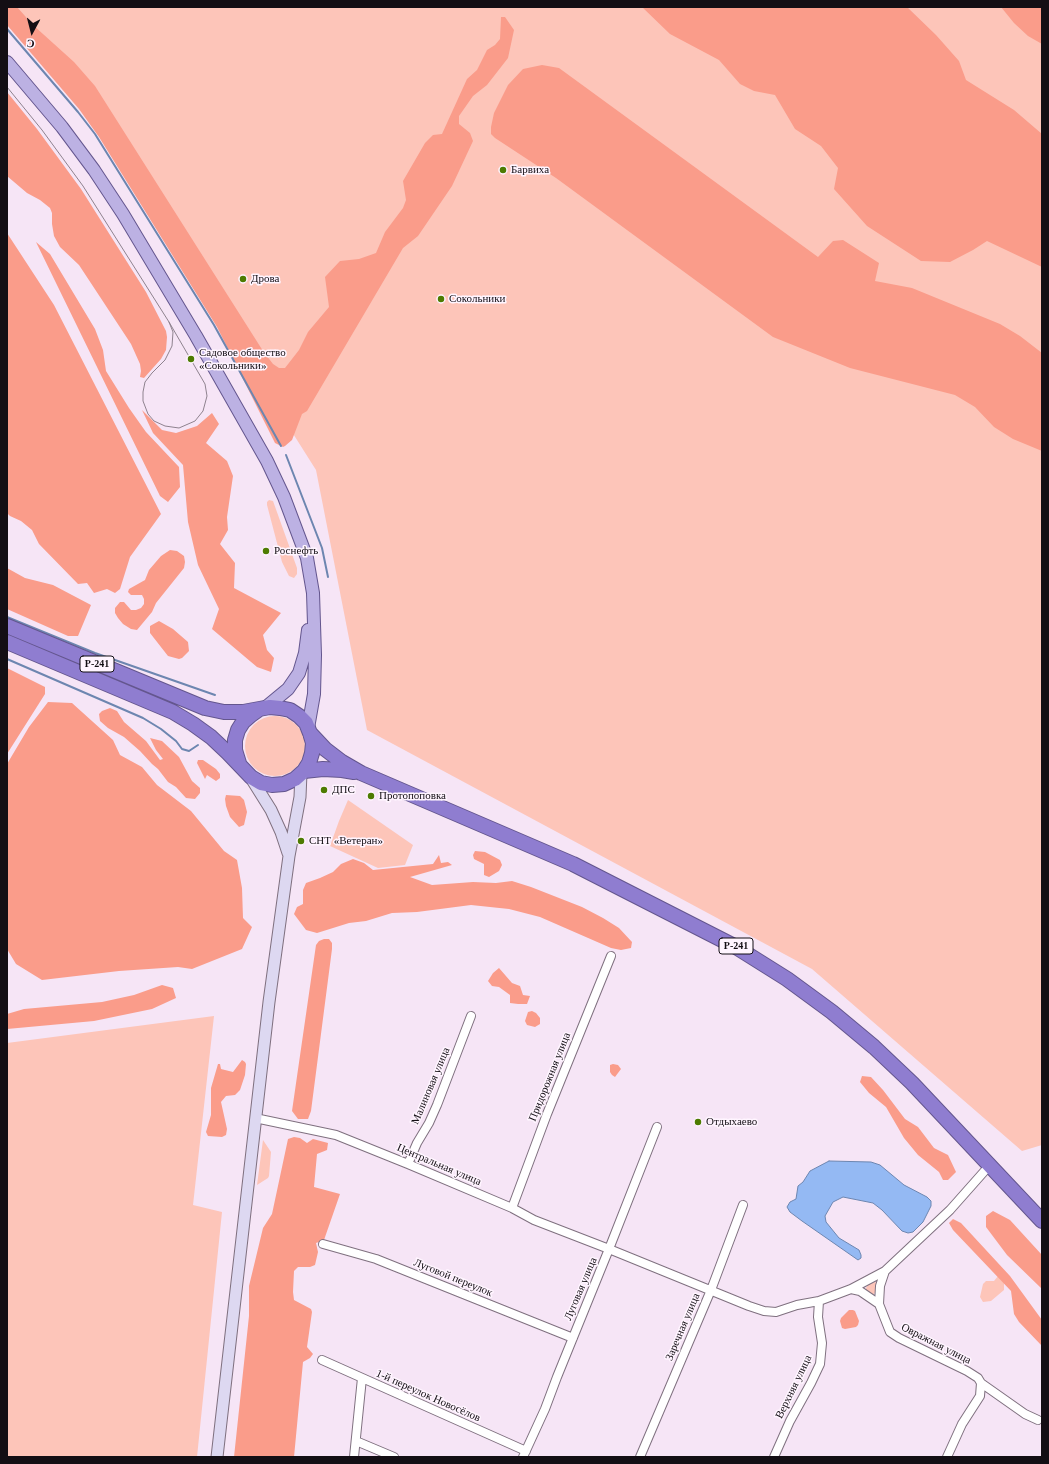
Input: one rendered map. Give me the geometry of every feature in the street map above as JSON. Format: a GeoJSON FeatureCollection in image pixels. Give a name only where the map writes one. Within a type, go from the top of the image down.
{"type":"FeatureCollection","features":[{"type":"Feature","properties":{"kind":"highway","name":"Р-241"},"geometry":{"type":"LineString","coordinates":[[7,626],[205,708],[224,712],[243,712],[280,708],[290,710],[299,716],[325,749],[336,758],[361,773],[572,864],[736,947],[787,979],[832,1012],[874,1047],[943,1114],[989,1166],[1042,1221]]}},
{"type":"Feature","properties":{"kind":"highway","name":"Р-241"},"geometry":{"type":"LineString","coordinates":[[7,642],[173,712],[211,737],[246,773],[261,783],[272,785],[284,784],[295,779],[302,772],[329,769],[361,773]]}},
{"type":"Feature","properties":{"kind":"highway"},"geometry":{"type":"LineString","coordinates":[[246,773],[237,760],[235,740],[238,730],[243,722],[251,715],[262,709]]}},
{"type":"Feature","properties":{"kind":"highway"},"geometry":{"type":"LineString","coordinates":[[302,772],[309,763],[312,753],[313,743],[309,730]]}},
{"type":"Feature","properties":{"kind":"main road"},"geometry":{"type":"LineString","coordinates":[[7,62],[62,127],[94,170],[123,214],[196,336],[267,461],[284,497],[307,558],[314,605],[314,694],[309,730]]}},
{"type":"Feature","properties":{"kind":"main road"},"geometry":{"type":"LineString","coordinates":[[262,709],[288,689],[299,673],[305,653],[307,635],[314,605]]}},
{"type":"Feature","properties":{"kind":"main road"},"geometry":{"type":"LineString","coordinates":[[217,1457],[255,1118],[288,856],[300,797],[302,772]]}},
{"type":"Feature","properties":{"kind":"main road"},"geometry":{"type":"LineString","coordinates":[[246,773],[271,810],[281,832],[288,856]]}},
{"type":"Feature","properties":{"kind":"street","name":"Придорожная улица"},"geometry":{"type":"LineString","coordinates":[[512,1208],[547,1114],[611,956]]}},
{"type":"Feature","properties":{"kind":"street","name":"Малиновая улица"},"geometry":{"type":"LineString","coordinates":[[408,1164],[437,1105],[472,1016]]}},
{"type":"Feature","properties":{"kind":"street","name":"Центральная улица"},"geometry":{"type":"LineString","coordinates":[[255,1118],[336,1135],[512,1208],[534,1220],[610,1249],[749,1306],[764,1311],[776,1312],[797,1305],[819,1301],[851,1289],[885,1271],[950,1210],[989,1166]]}},
{"type":"Feature","properties":{"kind":"street","name":"Луговая улица"},"geometry":{"type":"LineString","coordinates":[[524,1454],[545,1409],[610,1249],[657,1127]]}},
{"type":"Feature","properties":{"kind":"street","name":"Заречная улица"},"geometry":{"type":"LineString","coordinates":[[640,1457],[711,1290],[744,1205]]}},
{"type":"Feature","properties":{"kind":"street","name":"Луговой переулок"},"geometry":{"type":"LineString","coordinates":[[323,1244],[376,1259],[573,1338]]}},
{"type":"Feature","properties":{"kind":"street","name":"Овражная улица"},"geometry":{"type":"LineString","coordinates":[[885,1271],[880,1286],[879,1304],[890,1332],[899,1338],[967,1371],[978,1378],[981,1385],[1025,1414],[1038,1420]]}},
{"type":"Feature","properties":{"kind":"street"},"geometry":{"type":"LineString","coordinates":[[851,1289],[860,1291],[879,1304]]}},
{"type":"Feature","properties":{"kind":"street","name":"Верхняя улица"},"geometry":{"type":"LineString","coordinates":[[774,1457],[820,1364],[822,1343],[818,1318],[819,1301]]}},
{"type":"Feature","properties":{"kind":"street","name":"1-й переулок Новосёлов"},"geometry":{"type":"LineString","coordinates":[[322,1360],[524,1454]]}},
{"type":"Feature","properties":{"kind":"street"},"geometry":{"type":"LineString","coordinates":[[354,1457],[362,1378]]}},
{"type":"Feature","properties":{"kind":"street"},"geometry":{"type":"LineString","coordinates":[[947,1457],[962,1424],[980,1396],[981,1385]]}},
{"type":"Feature","properties":{"kind":"street"},"geometry":{"type":"LineString","coordinates":[[356,1441],[394,1457]]}},
{"type":"Feature","properties":{"kind":"shaded area"},"geometry":{"type":"Polygon","coordinates":[[[7,7],[1042,7],[1042,1145],[1022,1151],[812,969],[367,730],[316,470],[85,105],[7,7]]]}},
{"type":"Feature","properties":{"kind":"shaded area"},"geometry":{"type":"Polygon","coordinates":[[[7,7],[17,7],[33,25],[74,62],[95,86],[263,351],[273,364],[279,368],[285,368],[299,350],[308,332],[329,307],[325,277],[340,261],[359,259],[376,253],[385,232],[403,208],[406,200],[403,181],[425,143],[433,135],[442,134],[467,79],[477,70],[487,50],[495,45],[500,39],[501,17],[505,17],[514,30],[508,58],[487,85],[473,96],[459,116],[459,124],[470,133],[473,141],[452,186],[418,236],[403,248],[307,411],[302,414],[292,440],[285,446],[283,447],[275,443],[217,327],[99,137],[79,109],[7,25],[7,7]]]}},
{"type":"Feature","properties":{"kind":"shaded area"},"geometry":{"type":"Polygon","coordinates":[[[642,7],[907,7],[936,35],[959,61],[966,80],[1014,110],[1042,134],[1042,267],[987,241],[950,262],[921,261],[867,226],[834,189],[838,168],[821,146],[795,129],[775,95],[754,91],[740,84],[719,60],[670,34],[642,7]]]}},
{"type":"Feature","properties":{"kind":"shaded area"},"geometry":{"type":"Polygon","coordinates":[[[1001,7],[1042,7],[1042,44],[1028,36],[1014,23],[1001,7]]]}},
{"type":"Feature","properties":{"kind":"shaded area"},"geometry":{"type":"Polygon","coordinates":[[[542,65],[559,68],[818,257],[833,241],[843,240],[879,263],[875,281],[912,288],[1000,324],[1020,336],[1042,353],[1042,451],[1013,439],[994,427],[975,407],[955,395],[850,368],[773,337],[556,178],[495,138],[491,134],[494,113],[508,85],[523,69],[542,65]]]}},
{"type":"Feature","properties":{"kind":"shaded area"},"geometry":{"type":"Polygon","coordinates":[[[7,92],[37,129],[81,189],[146,292],[166,331],[166,350],[161,359],[144,378],[140,377],[140,364],[131,344],[79,265],[60,247],[54,236],[52,213],[50,208],[40,200],[27,193],[7,176],[7,92]]]}},
{"type":"Feature","properties":{"kind":"shaded area"},"geometry":{"type":"Polygon","coordinates":[[[7,233],[54,305],[161,514],[130,557],[120,589],[115,593],[107,589],[94,593],[87,583],[78,584],[39,544],[32,530],[21,521],[7,513],[7,233]]]}},
{"type":"Feature","properties":{"kind":"shaded area"},"geometry":{"type":"Polygon","coordinates":[[[36,242],[50,254],[95,329],[103,350],[106,371],[129,408],[146,432],[179,467],[180,487],[168,502],[160,496],[36,242]]]}},
{"type":"Feature","properties":{"kind":"shaded area"},"geometry":{"type":"Polygon","coordinates":[[[142,410],[162,430],[176,433],[197,426],[212,413],[219,424],[206,443],[227,461],[233,476],[227,517],[228,530],[220,544],[235,563],[234,588],[281,613],[263,635],[267,650],[274,658],[271,672],[257,667],[212,629],[219,609],[198,565],[188,522],[183,465],[153,433],[142,410]]]}},
{"type":"Feature","properties":{"kind":"shaded area"},"geometry":{"type":"Polygon","coordinates":[[[269,500],[273,501],[297,568],[297,574],[294,578],[289,576],[282,562],[267,505],[269,500]]]}},
{"type":"Feature","properties":{"kind":"shaded area"},"geometry":{"type":"Polygon","coordinates":[[[170,550],[177,551],[184,556],[184,568],[137,630],[131,629],[123,624],[118,618],[115,613],[115,608],[120,602],[124,602],[131,610],[141,608],[144,604],[142,595],[131,595],[128,592],[129,589],[145,580],[149,570],[161,556],[170,550]]]}},
{"type":"Feature","properties":{"kind":"shaded area"},"geometry":{"type":"Polygon","coordinates":[[[7,568],[25,578],[53,585],[91,605],[78,636],[68,636],[7,609],[7,568]]]}},
{"type":"Feature","properties":{"kind":"shaded area"},"geometry":{"type":"Polygon","coordinates":[[[159,621],[173,629],[188,642],[189,651],[182,658],[179,659],[168,656],[150,633],[150,626],[159,621]]]}},
{"type":"Feature","properties":{"kind":"shaded area"},"geometry":{"type":"Polygon","coordinates":[[[7,668],[45,687],[45,694],[7,754],[7,668]]]}},
{"type":"Feature","properties":{"kind":"shaded area"},"geometry":{"type":"Polygon","coordinates":[[[48,702],[72,703],[113,740],[120,755],[142,767],[157,785],[191,811],[224,851],[237,860],[242,888],[243,918],[252,927],[242,949],[192,969],[178,967],[119,971],[42,980],[16,964],[7,949],[7,764],[29,727],[48,702]]]}},
{"type":"Feature","properties":{"kind":"shaded area"},"geometry":{"type":"Polygon","coordinates":[[[110,708],[117,711],[124,722],[146,741],[160,760],[163,759],[156,750],[150,738],[162,741],[179,757],[192,781],[200,788],[200,793],[195,799],[186,798],[176,787],[168,782],[158,769],[140,751],[124,737],[108,728],[100,721],[99,714],[110,708]]]}},
{"type":"Feature","properties":{"kind":"shaded area"},"geometry":{"type":"Polygon","coordinates":[[[269,716],[281,716],[292,721],[300,729],[305,740],[303,758],[292,771],[281,776],[269,776],[258,771],[250,763],[245,752],[245,740],[250,729],[258,721],[269,716]]]}},
{"type":"Feature","properties":{"kind":"shaded area"},"geometry":{"type":"Polygon","coordinates":[[[198,760],[203,760],[216,769],[220,774],[220,778],[216,781],[207,775],[205,779],[197,763],[198,760]]]}},
{"type":"Feature","properties":{"kind":"shaded area"},"geometry":{"type":"Polygon","coordinates":[[[226,795],[240,796],[244,800],[247,812],[244,825],[239,827],[230,817],[226,806],[226,795]]]}},
{"type":"Feature","properties":{"kind":"shaded area"},"geometry":{"type":"Polygon","coordinates":[[[348,800],[413,845],[405,865],[378,868],[330,846],[348,800]]]}},
{"type":"Feature","properties":{"kind":"shaded area"},"geometry":{"type":"Polygon","coordinates":[[[475,851],[485,852],[500,860],[502,865],[499,871],[489,877],[484,875],[484,864],[474,859],[473,855],[475,851]]]}},
{"type":"Feature","properties":{"kind":"shaded area"},"geometry":{"type":"Polygon","coordinates":[[[439,855],[441,863],[448,862],[452,865],[410,877],[432,885],[512,881],[531,887],[582,907],[603,918],[619,928],[632,942],[631,948],[621,950],[611,948],[540,917],[509,909],[471,905],[417,912],[392,913],[366,921],[349,923],[317,933],[306,930],[294,914],[297,907],[303,904],[303,890],[306,883],[333,872],[341,864],[353,859],[364,863],[373,870],[433,864],[439,855]]]}},
{"type":"Feature","properties":{"kind":"shaded area"},"geometry":{"type":"Polygon","coordinates":[[[329,939],[332,943],[332,949],[311,1111],[308,1119],[298,1119],[292,1111],[316,945],[319,941],[329,939]]]}},
{"type":"Feature","properties":{"kind":"shaded area"},"geometry":{"type":"Polygon","coordinates":[[[499,968],[512,983],[520,986],[523,995],[530,996],[527,1004],[510,1003],[510,995],[499,987],[492,986],[488,981],[493,973],[499,968]]]}},
{"type":"Feature","properties":{"kind":"shaded area"},"geometry":{"type":"Polygon","coordinates":[[[162,985],[173,988],[176,998],[152,1009],[94,1021],[7,1029],[7,1014],[24,1009],[102,1002],[134,995],[162,985]]]}},
{"type":"Feature","properties":{"kind":"shaded area"},"geometry":{"type":"Polygon","coordinates":[[[532,1011],[540,1018],[540,1024],[535,1027],[527,1025],[525,1021],[528,1012],[532,1011]]]}},
{"type":"Feature","properties":{"kind":"shaded area"},"geometry":{"type":"Polygon","coordinates":[[[214,1016],[193,1205],[222,1212],[197,1457],[7,1457],[7,1043],[214,1016]]]}},
{"type":"Feature","properties":{"kind":"shaded area"},"geometry":{"type":"Polygon","coordinates":[[[242,1060],[246,1064],[245,1075],[240,1090],[235,1095],[226,1096],[221,1102],[227,1129],[226,1135],[222,1137],[208,1136],[206,1132],[211,1115],[211,1088],[218,1064],[220,1064],[221,1069],[233,1072],[242,1060]]]}},
{"type":"Feature","properties":{"kind":"shaded area"},"geometry":{"type":"Polygon","coordinates":[[[610,1065],[618,1065],[621,1069],[615,1077],[610,1072],[610,1065]]]}},
{"type":"Feature","properties":{"kind":"shaded area"},"geometry":{"type":"Polygon","coordinates":[[[862,1076],[871,1077],[905,1119],[918,1127],[934,1148],[948,1155],[956,1172],[948,1180],[943,1180],[939,1172],[918,1155],[904,1138],[886,1107],[869,1093],[860,1082],[862,1076]]]}},
{"type":"Feature","properties":{"kind":"shaded area"},"geometry":{"type":"Polygon","coordinates":[[[294,1137],[300,1138],[307,1143],[313,1139],[328,1143],[327,1150],[317,1154],[314,1187],[340,1194],[324,1240],[316,1243],[318,1252],[315,1265],[310,1267],[298,1267],[294,1271],[294,1300],[311,1309],[312,1312],[307,1347],[313,1354],[310,1358],[303,1362],[294,1457],[234,1457],[249,1316],[249,1286],[263,1228],[272,1214],[288,1139],[294,1137]]]}},
{"type":"Feature","properties":{"kind":"shaded area"},"geometry":{"type":"Polygon","coordinates":[[[263,1140],[271,1152],[269,1176],[257,1185],[263,1140]]]}},
{"type":"Feature","properties":{"kind":"shaded area"},"geometry":{"type":"Polygon","coordinates":[[[993,1211],[1010,1220],[1042,1255],[1042,1289],[1007,1255],[986,1227],[986,1216],[993,1211]]]}},
{"type":"Feature","properties":{"kind":"shaded area"},"geometry":{"type":"Polygon","coordinates":[[[953,1219],[961,1223],[1010,1276],[1042,1320],[1042,1346],[1019,1322],[1014,1314],[1011,1291],[953,1230],[949,1223],[953,1219]]]}},
{"type":"Feature","properties":{"kind":"shaded area"},"geometry":{"type":"Polygon","coordinates":[[[998,1276],[1004,1283],[1004,1290],[991,1301],[983,1302],[980,1297],[983,1284],[986,1281],[994,1281],[998,1276]]]}},
{"type":"Feature","properties":{"kind":"shaded area"},"geometry":{"type":"Polygon","coordinates":[[[875,1282],[877,1283],[876,1291],[874,1294],[870,1294],[866,1291],[866,1288],[868,1285],[875,1282]]]}},
{"type":"Feature","properties":{"kind":"shaded area"},"geometry":{"type":"Polygon","coordinates":[[[849,1310],[855,1311],[859,1321],[856,1327],[845,1329],[842,1328],[840,1321],[849,1310]]]}},
{"type":"Feature","properties":{"kind":"water"},"geometry":{"type":"Polygon","coordinates":[[[829,1161],[871,1162],[880,1165],[904,1185],[927,1197],[931,1201],[931,1206],[923,1222],[913,1232],[908,1233],[902,1231],[882,1210],[873,1203],[843,1197],[833,1202],[825,1216],[826,1222],[839,1238],[859,1250],[861,1258],[858,1260],[802,1221],[790,1212],[787,1207],[790,1202],[796,1199],[798,1186],[803,1182],[810,1171],[829,1161]]]}},
{"type":"Feature","properties":{"kind":"waterway"},"geometry":{"type":"LineString","coordinates":[[7,29],[95,134],[214,325],[281,446]]}},
{"type":"Feature","properties":{"kind":"waterway"},"geometry":{"type":"LineString","coordinates":[[286,455],[322,548],[328,577]]}},
{"type":"Feature","properties":{"kind":"waterway"},"geometry":{"type":"LineString","coordinates":[[7,617],[95,653],[215,695]]}},
{"type":"Feature","properties":{"kind":"waterway"},"geometry":{"type":"LineString","coordinates":[[7,659],[143,718],[161,729],[176,741],[182,749],[189,751],[198,745]]}},
{"type":"Feature","properties":{"kind":"tram line"},"geometry":{"type":"LineString","coordinates":[[7,87],[42,130],[83,186],[169,322],[205,384],[207,396],[203,411],[195,421],[179,428],[165,426],[154,421],[148,414],[143,401],[145,382],[165,360],[172,346],[173,332],[169,322]]}},
{"type":"Feature","properties":{"kind":"place","name":"Барвиха"},"geometry":{"type":"Point","coordinates":[503,170]}},
{"type":"Feature","properties":{"kind":"place","name":"Дрова"},"geometry":{"type":"Point","coordinates":[243,279]}},
{"type":"Feature","properties":{"kind":"place","name":"Сокольники"},"geometry":{"type":"Point","coordinates":[441,299]}},
{"type":"Feature","properties":{"kind":"place","name":"Садовое общество «Сокольники»"},"geometry":{"type":"Point","coordinates":[191,359]}},
{"type":"Feature","properties":{"kind":"place","name":"Роснефть"},"geometry":{"type":"Point","coordinates":[266,551]}},
{"type":"Feature","properties":{"kind":"place","name":"ДПС"},"geometry":{"type":"Point","coordinates":[324,790]}},
{"type":"Feature","properties":{"kind":"place","name":"Протопоповка"},"geometry":{"type":"Point","coordinates":[371,796]}},
{"type":"Feature","properties":{"kind":"place","name":"СНТ «Ветеран»"},"geometry":{"type":"Point","coordinates":[301,841]}},
{"type":"Feature","properties":{"kind":"place","name":"Отдыхаево"},"geometry":{"type":"Point","coordinates":[698,1122]}}]}
